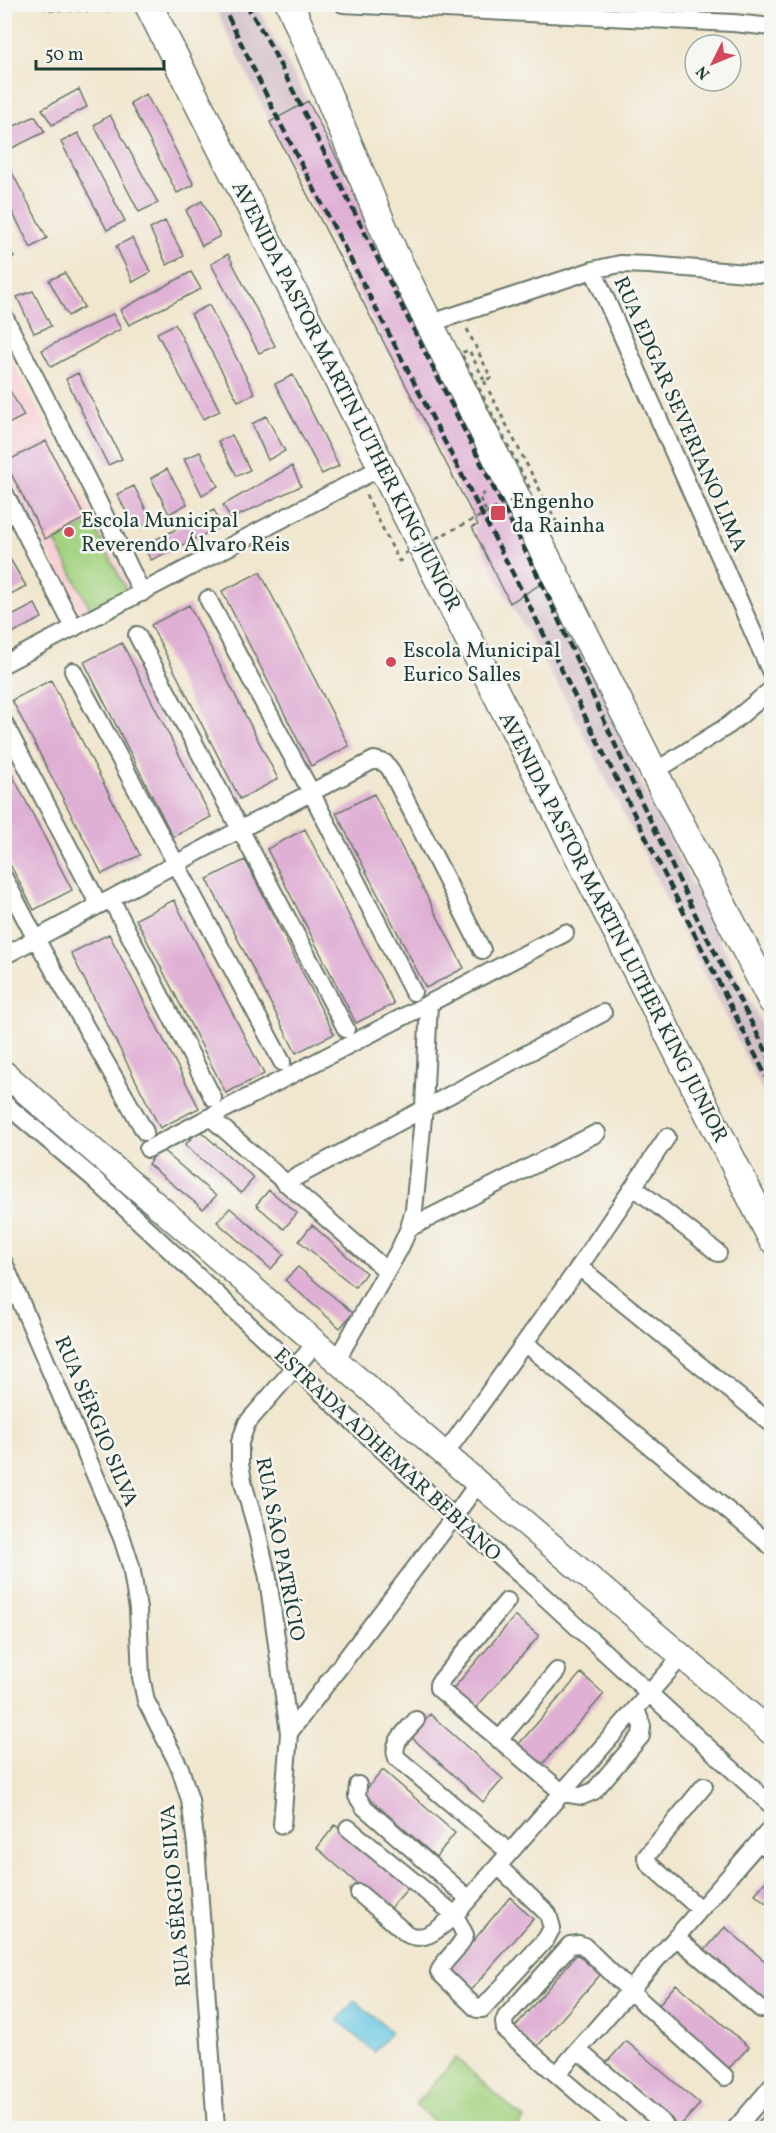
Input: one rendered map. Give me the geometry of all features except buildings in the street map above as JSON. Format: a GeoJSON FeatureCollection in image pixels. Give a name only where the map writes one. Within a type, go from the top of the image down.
{"type":"FeatureCollection","features":[{"type":"Feature","properties":{"kind":"main road","name":"AVENIDA PASTOR MARTIN LUTHER KING JUNIOR"},"geometry":{"type":"LineString","coordinates":[[148,4],[771,1239]]}},
{"type":"Feature","properties":{"kind":"main road"},"geometry":{"type":"LineString","coordinates":[[290,4],[394,253],[428,324],[771,1001]]}},
{"type":"Feature","properties":{"kind":"main road","name":"ESTRADA ADHEMAR BEBIANO"},"geometry":{"type":"LineString","coordinates":[[4,1073],[771,1733]]}},
{"type":"Feature","properties":{"kind":"street"},"geometry":{"type":"LineString","coordinates":[[343,4],[687,20],[771,27]]}},
{"type":"Feature","properties":{"kind":"street"},"geometry":{"type":"LineString","coordinates":[[428,324],[593,270],[620,264],[771,275]]}},
{"type":"Feature","properties":{"kind":"street","name":"RUA EDGAR SEVERIANO LIMA"},"geometry":{"type":"LineString","coordinates":[[593,270],[771,675]]}},
{"type":"Feature","properties":{"kind":"street"},"geometry":{"type":"LineString","coordinates":[[4,316],[142,593]]}},
{"type":"Feature","properties":{"kind":"street"},"geometry":{"type":"LineString","coordinates":[[4,664],[382,467]]}},
{"type":"Feature","properties":{"kind":"street"},"geometry":{"type":"LineString","coordinates":[[4,492],[74,628]]}},
{"type":"Feature","properties":{"kind":"street"},"geometry":{"type":"LineString","coordinates":[[208,599],[311,792],[413,992]]}},
{"type":"Feature","properties":{"kind":"street"},"geometry":{"type":"LineString","coordinates":[[137,635],[346,1029]]}},
{"type":"Feature","properties":{"kind":"street"},"geometry":{"type":"LineString","coordinates":[[73,671],[282,1062]]}},
{"type":"Feature","properties":{"kind":"street"},"geometry":{"type":"LineString","coordinates":[[654,772],[729,725],[771,689]]}},
{"type":"Feature","properties":{"kind":"street"},"geometry":{"type":"LineString","coordinates":[[4,723],[213,1098]]}},
{"type":"Feature","properties":{"kind":"street"},"geometry":{"type":"LineString","coordinates":[[4,956],[374,760],[385,763],[390,769],[482,950]]}},
{"type":"Feature","properties":{"kind":"street"},"geometry":{"type":"LineString","coordinates":[[4,878],[147,1140],[210,1117],[565,933]]}},
{"type":"Feature","properties":{"kind":"street"},"geometry":{"type":"LineString","coordinates":[[336,1361],[387,1271],[409,1228],[414,1210],[424,1107],[429,1003]]}},
{"type":"Feature","properties":{"kind":"street"},"geometry":{"type":"LineString","coordinates":[[285,1183],[603,1013]]}},
{"type":"Feature","properties":{"kind":"street","name":"ESTRADA ADHEMAR BEBIANO"},"geometry":{"type":"LineString","coordinates":[[4,1103],[93,1178],[294,1369],[771,1806]]}},
{"type":"Feature","properties":{"kind":"street"},"geometry":{"type":"LineString","coordinates":[[210,1117],[387,1271]]}},
{"type":"Feature","properties":{"kind":"street"},"geometry":{"type":"LineString","coordinates":[[409,1228],[597,1132]]}},
{"type":"Feature","properties":{"kind":"street"},"geometry":{"type":"LineString","coordinates":[[445,1454],[579,1267],[667,1137]]}},
{"type":"Feature","properties":{"kind":"street"},"geometry":{"type":"LineString","coordinates":[[634,1187],[718,1253]]}},
{"type":"Feature","properties":{"kind":"street","name":"RUA SÉRGIO SILVA"},"geometry":{"type":"LineString","coordinates":[[5,1267],[122,1538],[131,1566],[138,1609],[141,1677],[146,1701],[180,1768],[190,1800],[196,1845],[216,2128]]}},
{"type":"Feature","properties":{"kind":"street"},"geometry":{"type":"LineString","coordinates":[[579,1267],[771,1424]]}},
{"type":"Feature","properties":{"kind":"street","name":"RUA SÃO PATRÍCIO"},"geometry":{"type":"LineString","coordinates":[[282,1825],[289,1733],[268,1578],[244,1486],[240,1464],[240,1442],[247,1423],[316,1343]]}},
{"type":"Feature","properties":{"kind":"street"},"geometry":{"type":"LineString","coordinates":[[525,1343],[771,1547]]}},
{"type":"Feature","properties":{"kind":"street"},"geometry":{"type":"LineString","coordinates":[[289,1733],[478,1483]]}},
{"type":"Feature","properties":{"kind":"street"},"geometry":{"type":"LineString","coordinates":[[507,1601],[438,1684],[438,1688],[563,1793]]}},
{"type":"Feature","properties":{"kind":"street"},"geometry":{"type":"LineString","coordinates":[[359,1893],[413,1938],[426,1936],[455,1915],[682,1656]]}},
{"type":"Feature","properties":{"kind":"street"},"geometry":{"type":"LineString","coordinates":[[499,1740],[556,1671]]}},
{"type":"Feature","properties":{"kind":"street"},"geometry":{"type":"LineString","coordinates":[[416,1720],[396,1744],[394,1752],[396,1758],[509,1852]]}},
{"type":"Feature","properties":{"kind":"street"},"geometry":{"type":"LineString","coordinates":[[358,1785],[357,1796],[364,1807],[469,1899]]}},
{"type":"Feature","properties":{"kind":"street"},"geometry":{"type":"LineString","coordinates":[[700,1909],[649,1864],[646,1857],[704,1786]]}},
{"type":"Feature","properties":{"kind":"street"},"geometry":{"type":"LineString","coordinates":[[556,2074],[700,1909],[765,1847],[771,1827]]}},
{"type":"Feature","properties":{"kind":"street"},"geometry":{"type":"LineString","coordinates":[[348,1828],[455,1915],[465,1935],[461,1944],[441,1967],[440,1972],[477,2008],[482,2009],[546,1939],[552,1928],[548,1914],[498,1866]]}},
{"type":"Feature","properties":{"kind":"street"},"geometry":{"type":"LineString","coordinates":[[676,1937],[761,2009]]}},
{"type":"Feature","properties":{"kind":"street"},"geometry":{"type":"LineString","coordinates":[[620,2128],[507,2034],[503,2026],[506,2017],[565,1950],[575,1943],[584,1947],[725,2077]]}},
{"type":"Feature","properties":{"kind":"street"},"geometry":{"type":"LineString","coordinates":[[578,2050],[665,2126]]}},
{"type":"Feature","properties":{"kind":"street"},"geometry":{"type":"LineString","coordinates":[[736,2128],[771,2086]]}},
{"type":"Feature","properties":{"kind":"street"},"geometry":{"type":"LineString","coordinates":[[765,2128],[771,2121]]}},
{"type":"Feature","properties":{"kind":"path"},"geometry":{"type":"LineString","coordinates":[[33,4],[49,9],[108,11],[130,4]]}},
{"type":"Feature","properties":{"kind":"path"},"geometry":{"type":"LineString","coordinates":[[460,314],[491,378],[484,380]]}},
{"type":"Feature","properties":{"kind":"path"},"geometry":{"type":"LineString","coordinates":[[531,491],[461,353],[469,350],[560,529],[553,532]]}},
{"type":"Feature","properties":{"kind":"path"},"geometry":{"type":"LineString","coordinates":[[485,494],[479,497],[487,513]]}},
{"type":"Feature","properties":{"kind":"path"},"geometry":{"type":"LineString","coordinates":[[404,554],[525,494]]}},
{"type":"Feature","properties":{"kind":"shaded area"},"geometry":{"type":"Polygon","coordinates":[[[214,5],[256,5],[308,101],[270,122],[214,5]]]}},
{"type":"Feature","properties":{"kind":"shaded area","name":"Escola Municipal Reverendo Álvaro Reis"},"geometry":{"type":"Polygon","coordinates":[[[4,346],[133,593],[83,619],[5,470],[4,346]]]}},
{"type":"Feature","properties":{"kind":"shaded area"},"geometry":{"type":"Polygon","coordinates":[[[546,581],[598,684],[641,782],[771,1043],[771,1107],[569,705],[510,603],[546,581]]]}},
{"type":"Feature","properties":{"kind":"green space"},"geometry":{"type":"Polygon","coordinates":[[[92,522],[127,592],[91,610],[55,541],[92,522]]]}},
{"type":"Feature","properties":{"kind":"green space"},"geometry":{"type":"Polygon","coordinates":[[[456,2058],[524,2119],[516,2128],[442,2128],[415,2105],[456,2058]]]}},
{"type":"Feature","properties":{"kind":"water"},"geometry":{"type":"Polygon","coordinates":[[[355,2000],[391,2032],[374,2052],[338,2020],[355,2000]]]}},
{"type":"Feature","properties":{"kind":"railway"},"geometry":{"type":"LineString","coordinates":[[222,4],[275,113],[528,603],[772,1088]]}},
{"type":"Feature","properties":{"kind":"railway"},"geometry":{"type":"LineString","coordinates":[[246,4],[268,41],[544,588],[698,920],[772,1062]]}},
{"type":"Feature","properties":{"kind":"place","name":"Engenho da Rainha"},"geometry":{"type":"Point","coordinates":[498,513]}},
{"type":"Feature","properties":{"kind":"place","name":"Escola Municipal Reverendo Álvaro Reis"},"geometry":{"type":"Point","coordinates":[69,532]}},
{"type":"Feature","properties":{"kind":"place","name":"Escola Municipal Eurico Salles"},"geometry":{"type":"Point","coordinates":[391,662]}}]}
